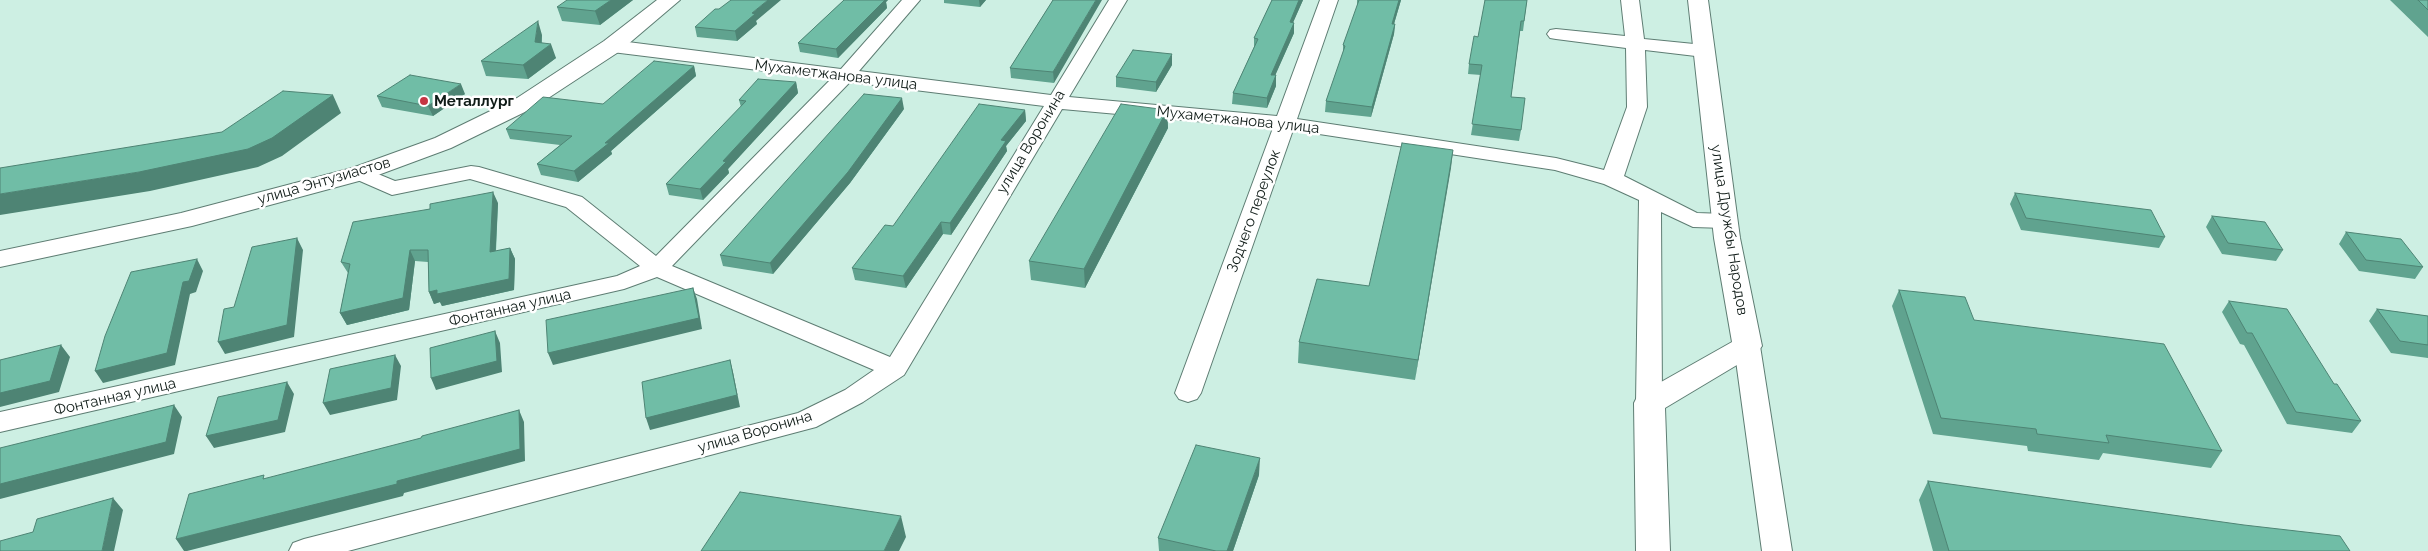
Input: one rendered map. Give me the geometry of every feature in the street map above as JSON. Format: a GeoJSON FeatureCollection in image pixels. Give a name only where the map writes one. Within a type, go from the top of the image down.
{"type":"FeatureCollection","features":[{"type":"Feature","properties":{"kind":"street","name":"улица Энтузиастов"},"geometry":{"type":"LineString","coordinates":[[0,259],[183,220],[360,173],[443,143],[498,117],[612,46],[670,0]]}},
{"type":"Feature","properties":{"kind":"street","name":"Фонтанная улица"},"geometry":{"type":"LineString","coordinates":[[0,422],[624,282],[658,268],[844,77],[911,0]]}},
{"type":"Feature","properties":{"kind":"street","name":"улица Воронина"},"geometry":{"type":"LineString","coordinates":[[304,551],[806,420],[854,396],[896,369],[1118,0]]}},
{"type":"Feature","properties":{"kind":"street","name":"Зодчего переулок"},"geometry":{"type":"LineString","coordinates":[[1188,393],[1329,0]]}},
{"type":"Feature","properties":{"kind":"street"},"geometry":{"type":"LineString","coordinates":[[1612,179],[1637,107],[1635,43],[1630,0]]}},
{"type":"Feature","properties":{"kind":"street","name":"улица Дружбы Народов"},"geometry":{"type":"LineString","coordinates":[[1698,0],[1725,221],[1747,346]]}},
{"type":"Feature","properties":{"kind":"street"},"geometry":{"type":"LineString","coordinates":[[1556,34],[1704,51]]}},
{"type":"Feature","properties":{"kind":"street","name":"Мухаметжанова улица"},"geometry":{"type":"LineString","coordinates":[[612,46],[844,77],[1056,102],[1286,123],[1556,164],[1612,179],[1692,220],[1725,221]]}},
{"type":"Feature","properties":{"kind":"street"},"geometry":{"type":"LineString","coordinates":[[360,173],[392,188],[471,172],[574,202],[658,268],[896,369]]}},
{"type":"Feature","properties":{"kind":"street"},"geometry":{"type":"LineString","coordinates":[[1650,197],[1649,404],[1653,551]]}},
{"type":"Feature","properties":{"kind":"street"},"geometry":{"type":"LineString","coordinates":[[1649,404],[1747,346],[1777,551]]}},
{"type":"Feature","properties":{"kind":"building"},"geometry":{"type":"Polygon","coordinates":[[[567,0],[611,0],[595,11],[557,7],[567,0]]]}},
{"type":"Feature","properties":{"kind":"building"},"geometry":{"type":"Polygon","coordinates":[[[731,0],[768,0],[735,31],[695,27],[715,9],[719,9],[731,0]]]}},
{"type":"Feature","properties":{"kind":"building"},"geometry":{"type":"Polygon","coordinates":[[[844,0],[885,0],[836,49],[798,43],[844,0]]]}},
{"type":"Feature","properties":{"kind":"building"},"geometry":{"type":"Polygon","coordinates":[[[1053,0],[1096,0],[1053,72],[1010,68],[1053,0]]]}},
{"type":"Feature","properties":{"kind":"building"},"geometry":{"type":"Polygon","coordinates":[[[1272,0],[1299,0],[1290,22],[1294,23],[1271,75],[1276,75],[1267,98],[1233,93],[1258,39],[1254,38],[1272,0]]]}},
{"type":"Feature","properties":{"kind":"building"},"geometry":{"type":"Polygon","coordinates":[[[1359,0],[1399,0],[1392,24],[1395,24],[1372,107],[1326,101],[1359,0]]]}},
{"type":"Feature","properties":{"kind":"building"},"geometry":{"type":"Polygon","coordinates":[[[1485,0],[1527,0],[1524,21],[1521,21],[1511,97],[1525,98],[1521,130],[1472,124],[1482,65],[1469,64],[1474,36],[1478,37],[1485,0]]]}},
{"type":"Feature","properties":{"kind":"building"},"geometry":{"type":"Polygon","coordinates":[[[2418,0],[2428,0],[2428,10],[2418,0]]]}},
{"type":"Feature","properties":{"kind":"building"},"geometry":{"type":"Polygon","coordinates":[[[538,21],[535,42],[551,44],[523,65],[481,61],[538,21]]]}},
{"type":"Feature","properties":{"kind":"building"},"geometry":{"type":"Polygon","coordinates":[[[1133,50],[1172,54],[1156,82],[1116,77],[1133,50]]]}},
{"type":"Feature","properties":{"kind":"building"},"geometry":{"type":"Polygon","coordinates":[[[654,61],[694,66],[605,143],[609,143],[574,171],[537,164],[572,136],[506,129],[543,97],[603,104],[654,61]]]}},
{"type":"Feature","properties":{"kind":"building"},"geometry":{"type":"Polygon","coordinates":[[[410,75],[461,84],[428,106],[377,96],[410,75]]]}},
{"type":"Feature","properties":{"kind":"building"},"geometry":{"type":"Polygon","coordinates":[[[758,79],[796,82],[723,161],[726,162],[700,189],[666,184],[746,101],[739,100],[758,79]]]}},
{"type":"Feature","properties":{"kind":"building"},"geometry":{"type":"Polygon","coordinates":[[[283,91],[333,95],[272,138],[248,149],[139,172],[0,194],[0,168],[222,132],[283,91]]]}},
{"type":"Feature","properties":{"kind":"building"},"geometry":{"type":"Polygon","coordinates":[[[864,94],[902,98],[848,172],[770,263],[720,255],[864,94]]]}},
{"type":"Feature","properties":{"kind":"building"},"geometry":{"type":"Polygon","coordinates":[[[979,104],[1025,110],[1001,140],[1006,141],[950,223],[941,222],[903,276],[852,268],[885,225],[893,226],[979,104]]]}},
{"type":"Feature","properties":{"kind":"building"},"geometry":{"type":"Polygon","coordinates":[[[1121,104],[1167,110],[1084,269],[1029,261],[1121,104]]]}},
{"type":"Feature","properties":{"kind":"building"},"geometry":{"type":"Polygon","coordinates":[[[1402,143],[1453,150],[1418,360],[1299,342],[1317,279],[1369,286],[1402,143]]]}},
{"type":"Feature","properties":{"kind":"building"},"geometry":{"type":"Polygon","coordinates":[[[493,192],[490,252],[510,248],[509,279],[437,294],[437,290],[429,292],[428,250],[410,250],[403,298],[340,313],[350,264],[341,262],[353,222],[430,209],[430,204],[493,192]]]}},
{"type":"Feature","properties":{"kind":"building"},"geometry":{"type":"Polygon","coordinates":[[[2015,193],[2151,210],[2165,237],[2026,218],[2015,193]]]}},
{"type":"Feature","properties":{"kind":"building"},"geometry":{"type":"Polygon","coordinates":[[[2212,216],[2265,222],[2283,250],[2228,243],[2212,216]]]}},
{"type":"Feature","properties":{"kind":"building"},"geometry":{"type":"Polygon","coordinates":[[[2346,232],[2401,239],[2423,267],[2366,260],[2346,232]]]}},
{"type":"Feature","properties":{"kind":"building"},"geometry":{"type":"Polygon","coordinates":[[[297,238],[287,325],[218,342],[224,309],[234,307],[252,247],[297,238]]]}},
{"type":"Feature","properties":{"kind":"building"},"geometry":{"type":"Polygon","coordinates":[[[197,259],[189,281],[183,282],[167,353],[95,371],[105,336],[131,272],[197,259]]]}},
{"type":"Feature","properties":{"kind":"building"},"geometry":{"type":"Polygon","coordinates":[[[693,288],[699,318],[548,353],[546,320],[693,288]]]}},
{"type":"Feature","properties":{"kind":"building"},"geometry":{"type":"Polygon","coordinates":[[[1899,290],[1965,297],[1974,320],[2164,344],[2222,451],[2106,435],[2109,443],[2037,434],[2036,429],[1941,418],[1899,290]]]}},
{"type":"Feature","properties":{"kind":"building"},"geometry":{"type":"Polygon","coordinates":[[[2229,301],[2287,309],[2334,384],[2337,384],[2361,421],[2296,412],[2252,333],[2247,333],[2229,301]]]}},
{"type":"Feature","properties":{"kind":"building"},"geometry":{"type":"Polygon","coordinates":[[[2377,309],[2428,316],[2428,345],[2400,341],[2377,309]]]}},
{"type":"Feature","properties":{"kind":"building"},"geometry":{"type":"Polygon","coordinates":[[[495,331],[497,361],[431,378],[430,348],[495,331]]]}},
{"type":"Feature","properties":{"kind":"building"},"geometry":{"type":"Polygon","coordinates":[[[61,345],[50,381],[0,393],[0,360],[61,345]]]}},
{"type":"Feature","properties":{"kind":"building"},"geometry":{"type":"Polygon","coordinates":[[[395,355],[391,388],[323,403],[330,369],[395,355]]]}},
{"type":"Feature","properties":{"kind":"building"},"geometry":{"type":"Polygon","coordinates":[[[730,360],[737,395],[646,418],[642,382],[730,360]]]}},
{"type":"Feature","properties":{"kind":"building"},"geometry":{"type":"Polygon","coordinates":[[[287,382],[278,420],[206,436],[218,397],[287,382]]]}},
{"type":"Feature","properties":{"kind":"building"},"geometry":{"type":"Polygon","coordinates":[[[174,405],[166,442],[0,484],[0,448],[174,405]]]}},
{"type":"Feature","properties":{"kind":"building"},"geometry":{"type":"Polygon","coordinates":[[[519,410],[520,449],[397,481],[397,484],[176,539],[189,494],[264,475],[263,479],[421,438],[422,436],[519,410]]]}},
{"type":"Feature","properties":{"kind":"building"},"geometry":{"type":"Polygon","coordinates":[[[1196,445],[1260,458],[1227,551],[1216,551],[1158,538],[1196,445]]]}},
{"type":"Feature","properties":{"kind":"building"},"geometry":{"type":"Polygon","coordinates":[[[1928,481],[2244,525],[2340,536],[2350,551],[1949,551],[1928,481]]]}},
{"type":"Feature","properties":{"kind":"building"},"geometry":{"type":"Polygon","coordinates":[[[740,492],[901,516],[884,551],[701,551],[740,492]]]}},
{"type":"Feature","properties":{"kind":"building"},"geometry":{"type":"Polygon","coordinates":[[[113,498],[102,551],[0,551],[0,541],[33,532],[37,519],[113,498]]]}},
{"type":"Feature","properties":{"kind":"place","name":"Металлург"},"geometry":{"type":"Point","coordinates":[424,101]}}]}
